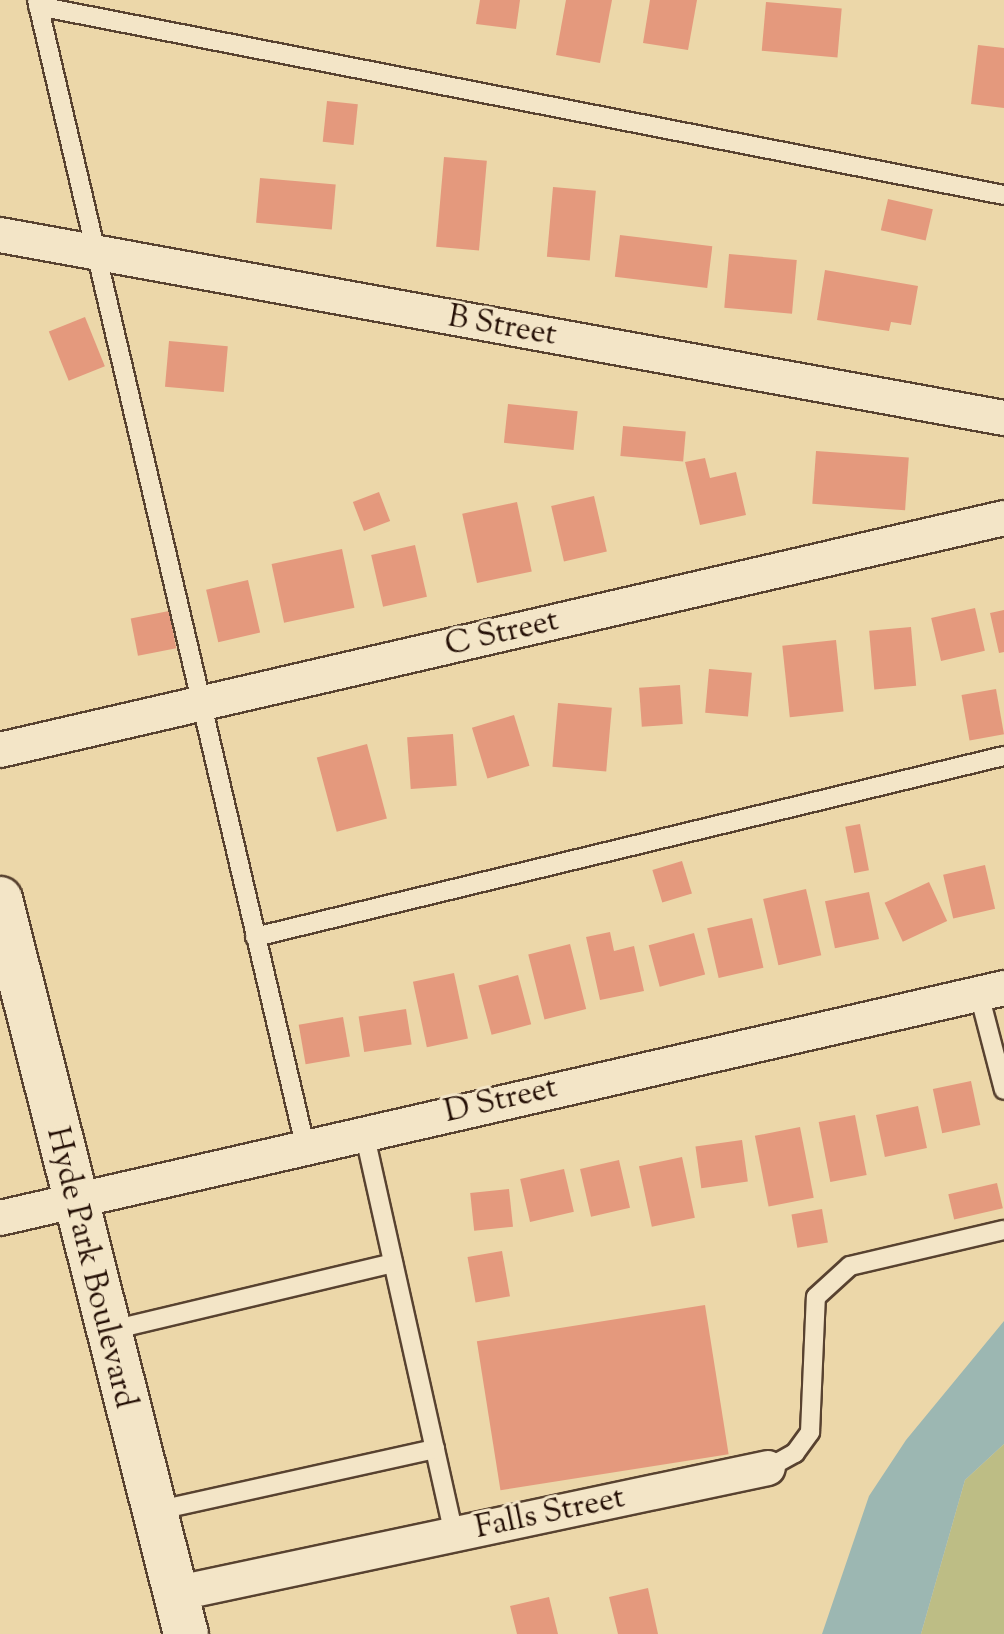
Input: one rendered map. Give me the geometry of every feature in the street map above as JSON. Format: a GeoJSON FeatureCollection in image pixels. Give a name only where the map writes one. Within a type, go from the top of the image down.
{"type":"FeatureCollection","features":[{"type":"Feature","properties":{"kind":"main road","name":"Hyde Park Boulevard"},"geometry":{"type":"LineString","coordinates":[[0,899],[70,1198],[180,1614]]}},
{"type":"Feature","properties":{"kind":"street","name":"B Street"},"geometry":{"type":"LineString","coordinates":[[0,235],[1004,418]]}},
{"type":"Feature","properties":{"kind":"street","name":"C Street"},"geometry":{"type":"LineString","coordinates":[[0,750],[1004,518]]}},
{"type":"Feature","properties":{"kind":"street","name":"D Street"},"geometry":{"type":"LineString","coordinates":[[0,1218],[70,1198],[992,991]]}},
{"type":"Feature","properties":{"kind":"street","name":"Falls Street"},"geometry":{"type":"LineString","coordinates":[[180,1614],[454,1535],[768,1468]]}},
{"type":"Feature","properties":{"kind":"lane"},"geometry":{"type":"LineString","coordinates":[[305,1145],[200,704],[100,254],[38,3],[1004,195]]}},
{"type":"Feature","properties":{"kind":"lane"},"geometry":{"type":"LineString","coordinates":[[255,937],[1004,756]]}},
{"type":"Feature","properties":{"kind":"lane"},"geometry":{"type":"LineString","coordinates":[[992,991],[1004,1090]]}},
{"type":"Feature","properties":{"kind":"lane"},"geometry":{"type":"LineString","coordinates":[[364,1132],[454,1535]]}},
{"type":"Feature","properties":{"kind":"lane","name":"Falls Street"},"geometry":{"type":"LineString","coordinates":[[768,1468],[795,1453],[810,1432],[816,1297],[850,1266],[1004,1230]]}},
{"type":"Feature","properties":{"kind":"lane"},"geometry":{"type":"LineString","coordinates":[[105,1332],[393,1263]]}},
{"type":"Feature","properties":{"kind":"lane"},"geometry":{"type":"LineString","coordinates":[[153,1512],[435,1449]]}},
{"type":"Feature","properties":{"kind":"green space"},"geometry":{"type":"Polygon","coordinates":[[[1004,1444],[1004,1634],[921,1634],[965,1480],[1004,1444]]]}},
{"type":"Feature","properties":{"kind":"water"},"geometry":{"type":"Polygon","coordinates":[[[1004,1321],[1004,1444],[965,1480],[921,1634],[822,1634],[869,1496],[906,1440],[1004,1321]]]}},
{"type":"Feature","properties":{"kind":"building"},"geometry":{"type":"Polygon","coordinates":[[[480,0],[520,0],[516,29],[476,24],[480,0]]]}},
{"type":"Feature","properties":{"kind":"building"},"geometry":{"type":"Polygon","coordinates":[[[566,0],[612,0],[600,63],[556,55],[566,0]]]}},
{"type":"Feature","properties":{"kind":"building"},"geometry":{"type":"Polygon","coordinates":[[[650,0],[697,0],[688,50],[643,43],[650,0]]]}},
{"type":"Feature","properties":{"kind":"building"},"geometry":{"type":"Polygon","coordinates":[[[766,2],[842,9],[837,57],[762,51],[766,2]]]}},
{"type":"Feature","properties":{"kind":"building"},"geometry":{"type":"Polygon","coordinates":[[[978,45],[1004,48],[1004,108],[971,104],[978,45]]]}},
{"type":"Feature","properties":{"kind":"building"},"geometry":{"type":"Polygon","coordinates":[[[327,101],[358,104],[354,145],[323,142],[327,101]]]}},
{"type":"Feature","properties":{"kind":"building"},"geometry":{"type":"Polygon","coordinates":[[[444,157],[487,161],[479,250],[436,247],[444,157]]]}},
{"type":"Feature","properties":{"kind":"building"},"geometry":{"type":"Polygon","coordinates":[[[260,178],[336,185],[332,229],[256,223],[260,178]]]}},
{"type":"Feature","properties":{"kind":"building"},"geometry":{"type":"Polygon","coordinates":[[[553,187],[596,191],[590,260],[547,257],[553,187]]]}},
{"type":"Feature","properties":{"kind":"building"},"geometry":{"type":"Polygon","coordinates":[[[888,199],[933,209],[926,241],[881,230],[888,199]]]}},
{"type":"Feature","properties":{"kind":"building"},"geometry":{"type":"Polygon","coordinates":[[[620,235],[712,246],[707,288],[615,277],[620,235]]]}},
{"type":"Feature","properties":{"kind":"building"},"geometry":{"type":"Polygon","coordinates":[[[729,254],[797,260],[792,314],[724,308],[729,254]]]}},
{"type":"Feature","properties":{"kind":"building"},"geometry":{"type":"Polygon","coordinates":[[[825,270],[918,286],[911,325],[891,322],[889,331],[817,320],[825,270]]]}},
{"type":"Feature","properties":{"kind":"building"},"geometry":{"type":"Polygon","coordinates":[[[85,317],[105,366],[69,381],[49,332],[85,317]]]}},
{"type":"Feature","properties":{"kind":"building"},"geometry":{"type":"Polygon","coordinates":[[[169,341],[228,346],[224,392],[165,387],[169,341]]]}},
{"type":"Feature","properties":{"kind":"building"},"geometry":{"type":"Polygon","coordinates":[[[508,404],[578,411],[574,450],[504,443],[508,404]]]}},
{"type":"Feature","properties":{"kind":"building"},"geometry":{"type":"Polygon","coordinates":[[[623,426],[686,431],[683,461],[620,456],[623,426]]]}},
{"type":"Feature","properties":{"kind":"building"},"geometry":{"type":"Polygon","coordinates":[[[816,451],[909,457],[905,510],[812,504],[816,451]]]}},
{"type":"Feature","properties":{"kind":"building"},"geometry":{"type":"Polygon","coordinates":[[[705,458],[710,478],[736,472],[746,515],[700,525],[685,462],[705,458]]]}},
{"type":"Feature","properties":{"kind":"building"},"geometry":{"type":"Polygon","coordinates":[[[379,492],[390,521],[364,531],[353,502],[379,492]]]}},
{"type":"Feature","properties":{"kind":"building"},"geometry":{"type":"Polygon","coordinates":[[[594,496],[607,552],[564,561],[551,506],[594,496]]]}},
{"type":"Feature","properties":{"kind":"building"},"geometry":{"type":"Polygon","coordinates":[[[517,502],[532,571],[477,583],[462,514],[517,502]]]}},
{"type":"Feature","properties":{"kind":"building"},"geometry":{"type":"Polygon","coordinates":[[[415,545],[427,597],[383,607],[371,555],[415,545]]]}},
{"type":"Feature","properties":{"kind":"building"},"geometry":{"type":"Polygon","coordinates":[[[342,549],[354,608],[284,623],[272,564],[342,549]]]}},
{"type":"Feature","properties":{"kind":"building"},"geometry":{"type":"Polygon","coordinates":[[[248,580],[260,633],[218,642],[206,590],[248,580]]]}},
{"type":"Feature","properties":{"kind":"building"},"geometry":{"type":"Polygon","coordinates":[[[975,608],[985,651],[941,661],[931,618],[975,608]]]}},
{"type":"Feature","properties":{"kind":"building"},"geometry":{"type":"Polygon","coordinates":[[[1004,610],[1004,652],[999,653],[990,613],[1004,610]]]}},
{"type":"Feature","properties":{"kind":"building"},"geometry":{"type":"Polygon","coordinates":[[[169,611],[176,648],[138,656],[131,618],[169,611]]]}},
{"type":"Feature","properties":{"kind":"building"},"geometry":{"type":"Polygon","coordinates":[[[911,627],[916,686],[874,689],[869,631],[911,627]]]}},
{"type":"Feature","properties":{"kind":"building"},"geometry":{"type":"Polygon","coordinates":[[[836,640],[844,712],[790,717],[782,646],[836,640]]]}},
{"type":"Feature","properties":{"kind":"building"},"geometry":{"type":"Polygon","coordinates":[[[709,669],[752,673],[748,717],[705,713],[709,669]]]}},
{"type":"Feature","properties":{"kind":"building"},"geometry":{"type":"Polygon","coordinates":[[[680,685],[683,724],[642,727],[639,688],[680,685]]]}},
{"type":"Feature","properties":{"kind":"building"},"geometry":{"type":"Polygon","coordinates":[[[996,689],[1004,734],[970,740],[962,695],[996,689]]]}},
{"type":"Feature","properties":{"kind":"building"},"geometry":{"type":"Polygon","coordinates":[[[558,703],[612,708],[606,771],[552,767],[558,703]]]}},
{"type":"Feature","properties":{"kind":"building"},"geometry":{"type":"Polygon","coordinates":[[[514,715],[529,766],[487,779],[472,728],[514,715]]]}},
{"type":"Feature","properties":{"kind":"building"},"geometry":{"type":"Polygon","coordinates":[[[453,734],[457,786],[411,789],[407,737],[453,734]]]}},
{"type":"Feature","properties":{"kind":"building"},"geometry":{"type":"Polygon","coordinates":[[[367,744],[387,818],[337,832],[317,757],[367,744]]]}},
{"type":"Feature","properties":{"kind":"building"},"geometry":{"type":"Polygon","coordinates":[[[860,824],[869,870],[854,873],[845,827],[860,824]]]}},
{"type":"Feature","properties":{"kind":"building"},"geometry":{"type":"Polygon","coordinates":[[[682,861],[692,894],[662,903],[652,870],[682,861]]]}},
{"type":"Feature","properties":{"kind":"building"},"geometry":{"type":"Polygon","coordinates":[[[985,865],[995,909],[953,919],[943,875],[985,865]]]}},
{"type":"Feature","properties":{"kind":"building"},"geometry":{"type":"Polygon","coordinates":[[[929,882],[947,921],[903,942],[885,903],[929,882]]]}},
{"type":"Feature","properties":{"kind":"building"},"geometry":{"type":"Polygon","coordinates":[[[806,889],[821,955],[778,965],[763,899],[806,889]]]}},
{"type":"Feature","properties":{"kind":"building"},"geometry":{"type":"Polygon","coordinates":[[[869,892],[879,939],[835,948],[825,901],[869,892]]]}},
{"type":"Feature","properties":{"kind":"building"},"geometry":{"type":"Polygon","coordinates":[[[752,918],[763,968],[719,978],[707,928],[752,918]]]}},
{"type":"Feature","properties":{"kind":"building"},"geometry":{"type":"Polygon","coordinates":[[[610,932],[614,951],[634,946],[644,991],[600,1000],[586,937],[610,932]]]}},
{"type":"Feature","properties":{"kind":"building"},"geometry":{"type":"Polygon","coordinates":[[[694,933],[705,975],[660,987],[649,945],[694,933]]]}},
{"type":"Feature","properties":{"kind":"building"},"geometry":{"type":"Polygon","coordinates":[[[570,944],[586,1009],[544,1019],[528,954],[570,944]]]}},
{"type":"Feature","properties":{"kind":"building"},"geometry":{"type":"Polygon","coordinates":[[[454,973],[468,1039],[427,1047],[413,982],[454,973]]]}},
{"type":"Feature","properties":{"kind":"building"},"geometry":{"type":"Polygon","coordinates":[[[518,975],[531,1024],[492,1035],[478,986],[518,975]]]}},
{"type":"Feature","properties":{"kind":"building"},"geometry":{"type":"Polygon","coordinates":[[[406,1009],[412,1045],[364,1052],[359,1017],[406,1009]]]}},
{"type":"Feature","properties":{"kind":"building"},"geometry":{"type":"Polygon","coordinates":[[[343,1017],[350,1056],[306,1064],[299,1025],[343,1017]]]}},
{"type":"Feature","properties":{"kind":"building"},"geometry":{"type":"Polygon","coordinates":[[[971,1081],[980,1125],[942,1133],[933,1089],[971,1081]]]}},
{"type":"Feature","properties":{"kind":"building"},"geometry":{"type":"Polygon","coordinates":[[[918,1106],[927,1148],[885,1157],[876,1115],[918,1106]]]}},
{"type":"Feature","properties":{"kind":"building"},"geometry":{"type":"Polygon","coordinates":[[[855,1115],[867,1175],[830,1182],[819,1122],[855,1115]]]}},
{"type":"Feature","properties":{"kind":"building"},"geometry":{"type":"Polygon","coordinates":[[[800,1127],[814,1198],[769,1206],[755,1136],[800,1127]]]}},
{"type":"Feature","properties":{"kind":"building"},"geometry":{"type":"Polygon","coordinates":[[[742,1140],[748,1182],[701,1188],[695,1147],[742,1140]]]}},
{"type":"Feature","properties":{"kind":"building"},"geometry":{"type":"Polygon","coordinates":[[[682,1157],[695,1218],[652,1227],[639,1166],[682,1157]]]}},
{"type":"Feature","properties":{"kind":"building"},"geometry":{"type":"Polygon","coordinates":[[[619,1160],[630,1208],[591,1217],[580,1169],[619,1160]]]}},
{"type":"Feature","properties":{"kind":"building"},"geometry":{"type":"Polygon","coordinates":[[[564,1169],[574,1212],[530,1222],[520,1179],[564,1169]]]}},
{"type":"Feature","properties":{"kind":"building"},"geometry":{"type":"Polygon","coordinates":[[[997,1183],[1003,1208],[954,1220],[948,1194],[997,1183]]]}},
{"type":"Feature","properties":{"kind":"building"},"geometry":{"type":"Polygon","coordinates":[[[509,1189],[513,1227],[474,1231],[470,1193],[509,1189]]]}},
{"type":"Feature","properties":{"kind":"building"},"geometry":{"type":"Polygon","coordinates":[[[822,1209],[828,1242],[797,1248],[791,1214],[822,1209]]]}},
{"type":"Feature","properties":{"kind":"building"},"geometry":{"type":"Polygon","coordinates":[[[502,1251],[510,1296],[476,1302],[468,1257],[502,1251]]]}},
{"type":"Feature","properties":{"kind":"building"},"geometry":{"type":"Polygon","coordinates":[[[705,1305],[729,1454],[500,1490],[477,1341],[705,1305]]]}},
{"type":"Feature","properties":{"kind":"building"},"geometry":{"type":"Polygon","coordinates":[[[648,1588],[658,1634],[618,1634],[609,1597],[648,1588]]]}},
{"type":"Feature","properties":{"kind":"building"},"geometry":{"type":"Polygon","coordinates":[[[549,1597],[558,1634],[517,1634],[510,1606],[549,1597]]]}}]}
